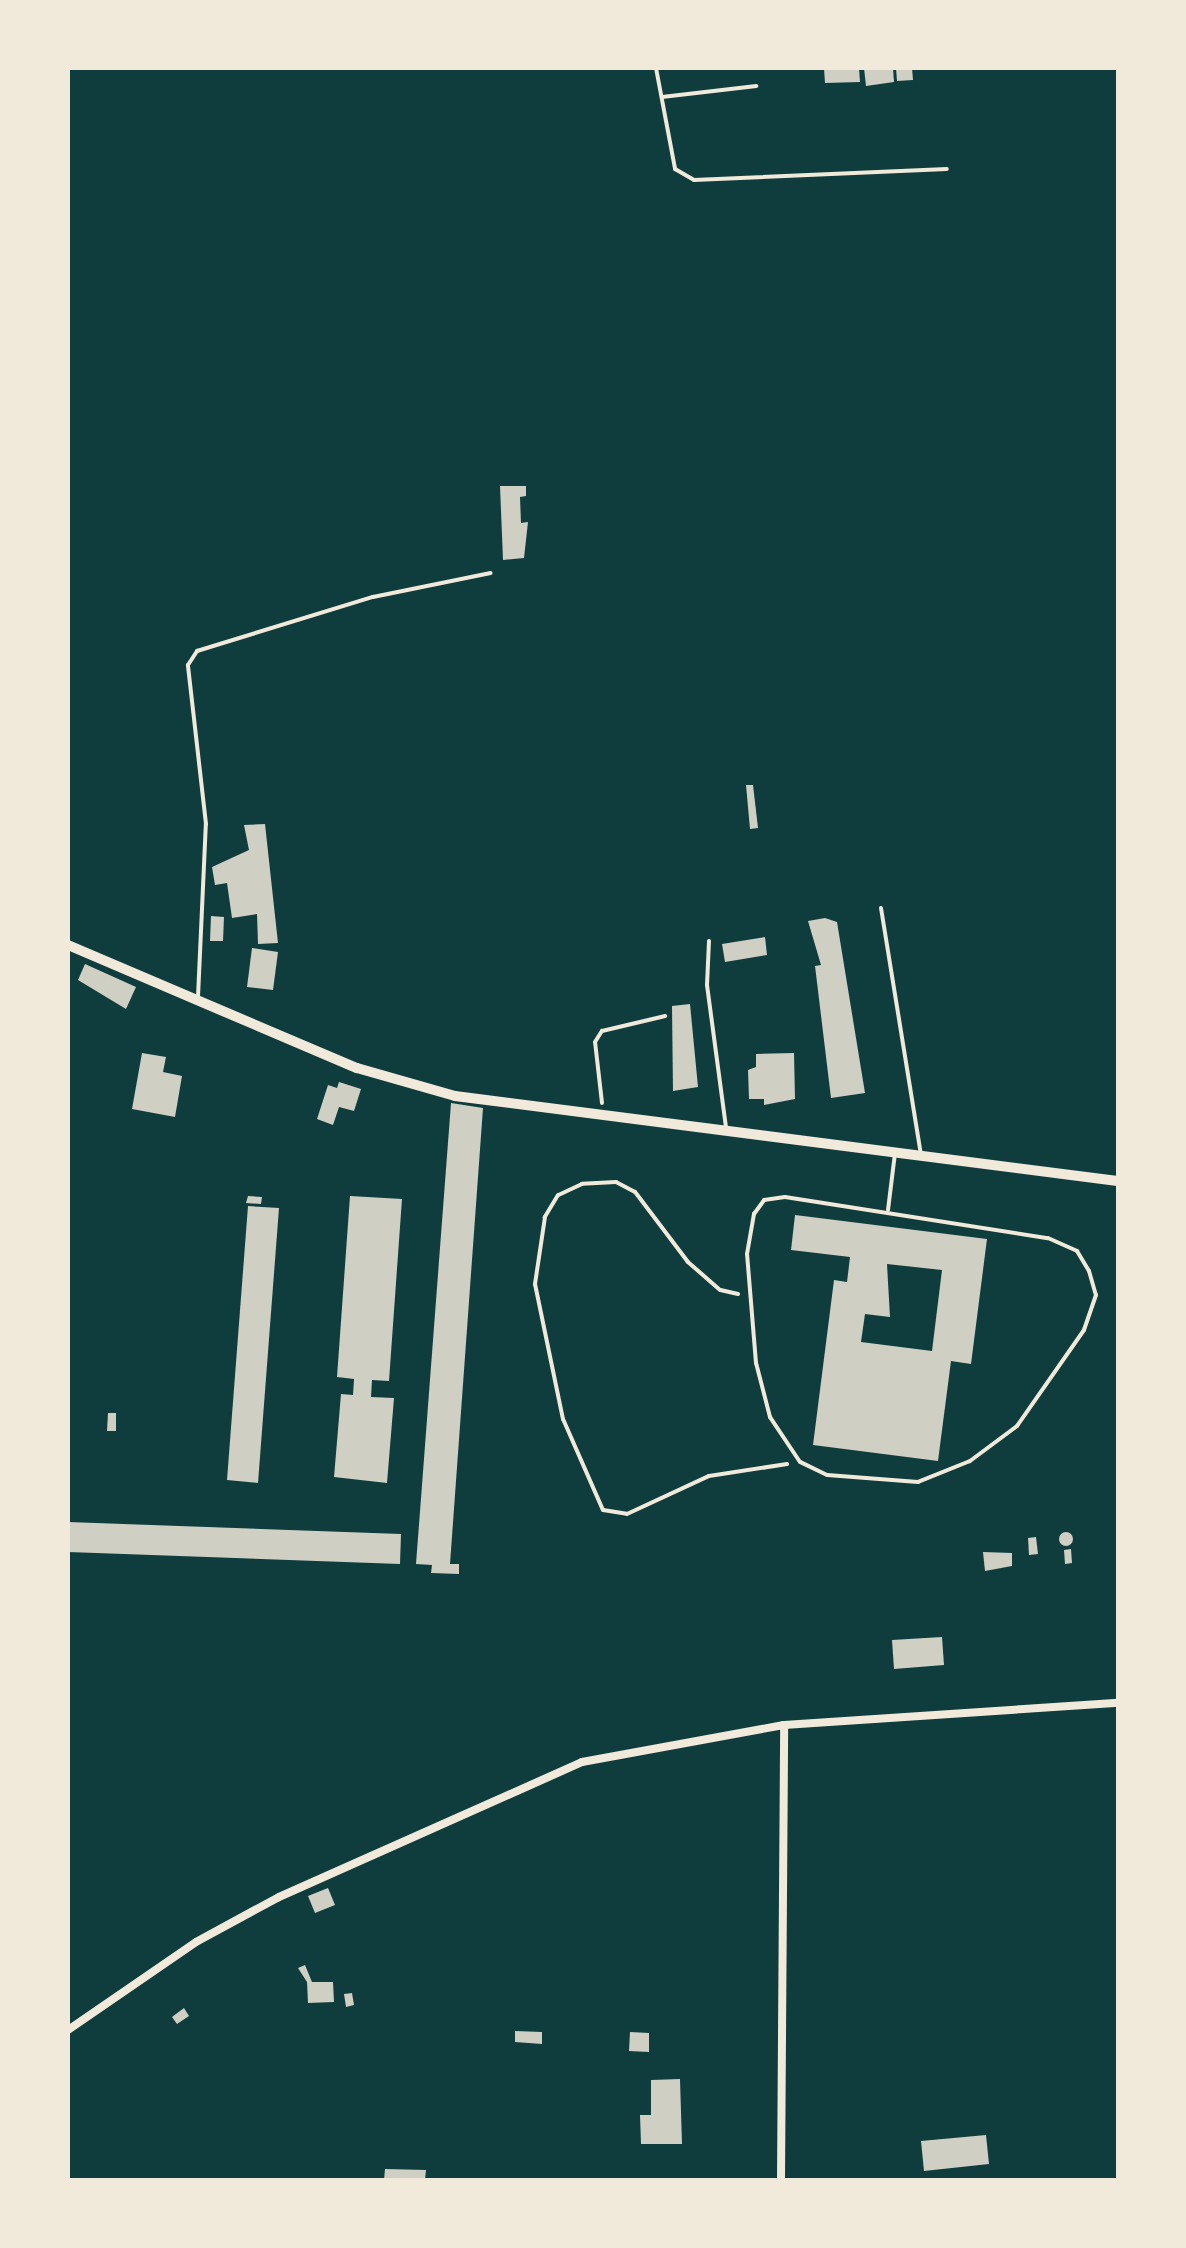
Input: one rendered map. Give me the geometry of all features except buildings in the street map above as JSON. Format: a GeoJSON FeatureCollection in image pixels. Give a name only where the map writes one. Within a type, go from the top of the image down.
{"type":"FeatureCollection","features":[{"type":"Feature","properties":{"kind":"street"},"geometry":{"type":"LineString","coordinates":[[68,945],[198,1002],[397,1080],[456,1096],[1118,1182]]}},
{"type":"Feature","properties":{"kind":"street"},"geometry":{"type":"LineString","coordinates":[[68,2030],[252,1911],[542,1779],[631,1749],[784,1725],[1118,1703]]}},
{"type":"Feature","properties":{"kind":"street"},"geometry":{"type":"LineString","coordinates":[[782,2180],[784,1725]]}},
{"type":"Feature","properties":{"kind":"lane"},"geometry":{"type":"LineString","coordinates":[[656,68],[675,169],[694,180],[947,169]]}},
{"type":"Feature","properties":{"kind":"lane"},"geometry":{"type":"LineString","coordinates":[[662,97],[756,86]]}},
{"type":"Feature","properties":{"kind":"lane"},"geometry":{"type":"LineString","coordinates":[[198,1002],[206,824],[188,665],[197,651],[373,597],[492,573]]}},
{"type":"Feature","properties":{"kind":"lane"},"geometry":{"type":"LineString","coordinates":[[881,908],[921,1156]]}},
{"type":"Feature","properties":{"kind":"lane"},"geometry":{"type":"LineString","coordinates":[[709,940],[707,986],[726,1132]]}},
{"type":"Feature","properties":{"kind":"lane"},"geometry":{"type":"LineString","coordinates":[[888,1210],[895,1153]]}},
{"type":"Feature","properties":{"kind":"lane"},"geometry":{"type":"LineString","coordinates":[[764,1200],[888,1210],[1028,1231],[1077,1251],[1096,1296],[1084,1330],[1017,1426],[970,1461],[918,1482],[827,1475],[800,1462],[770,1417],[747,1296],[746,1254],[764,1200]]}},
{"type":"Feature","properties":{"kind":"path"},"geometry":{"type":"LineString","coordinates":[[604,1117],[595,1042],[616,1023],[665,1016]]}},
{"type":"Feature","properties":{"kind":"path"},"geometry":{"type":"LineString","coordinates":[[747,1296],[720,1290],[688,1262],[634,1192],[616,1182],[582,1184],[558,1195],[546,1217],[535,1284],[563,1419],[604,1510],[627,1514],[709,1476],[800,1462]]}}]}
